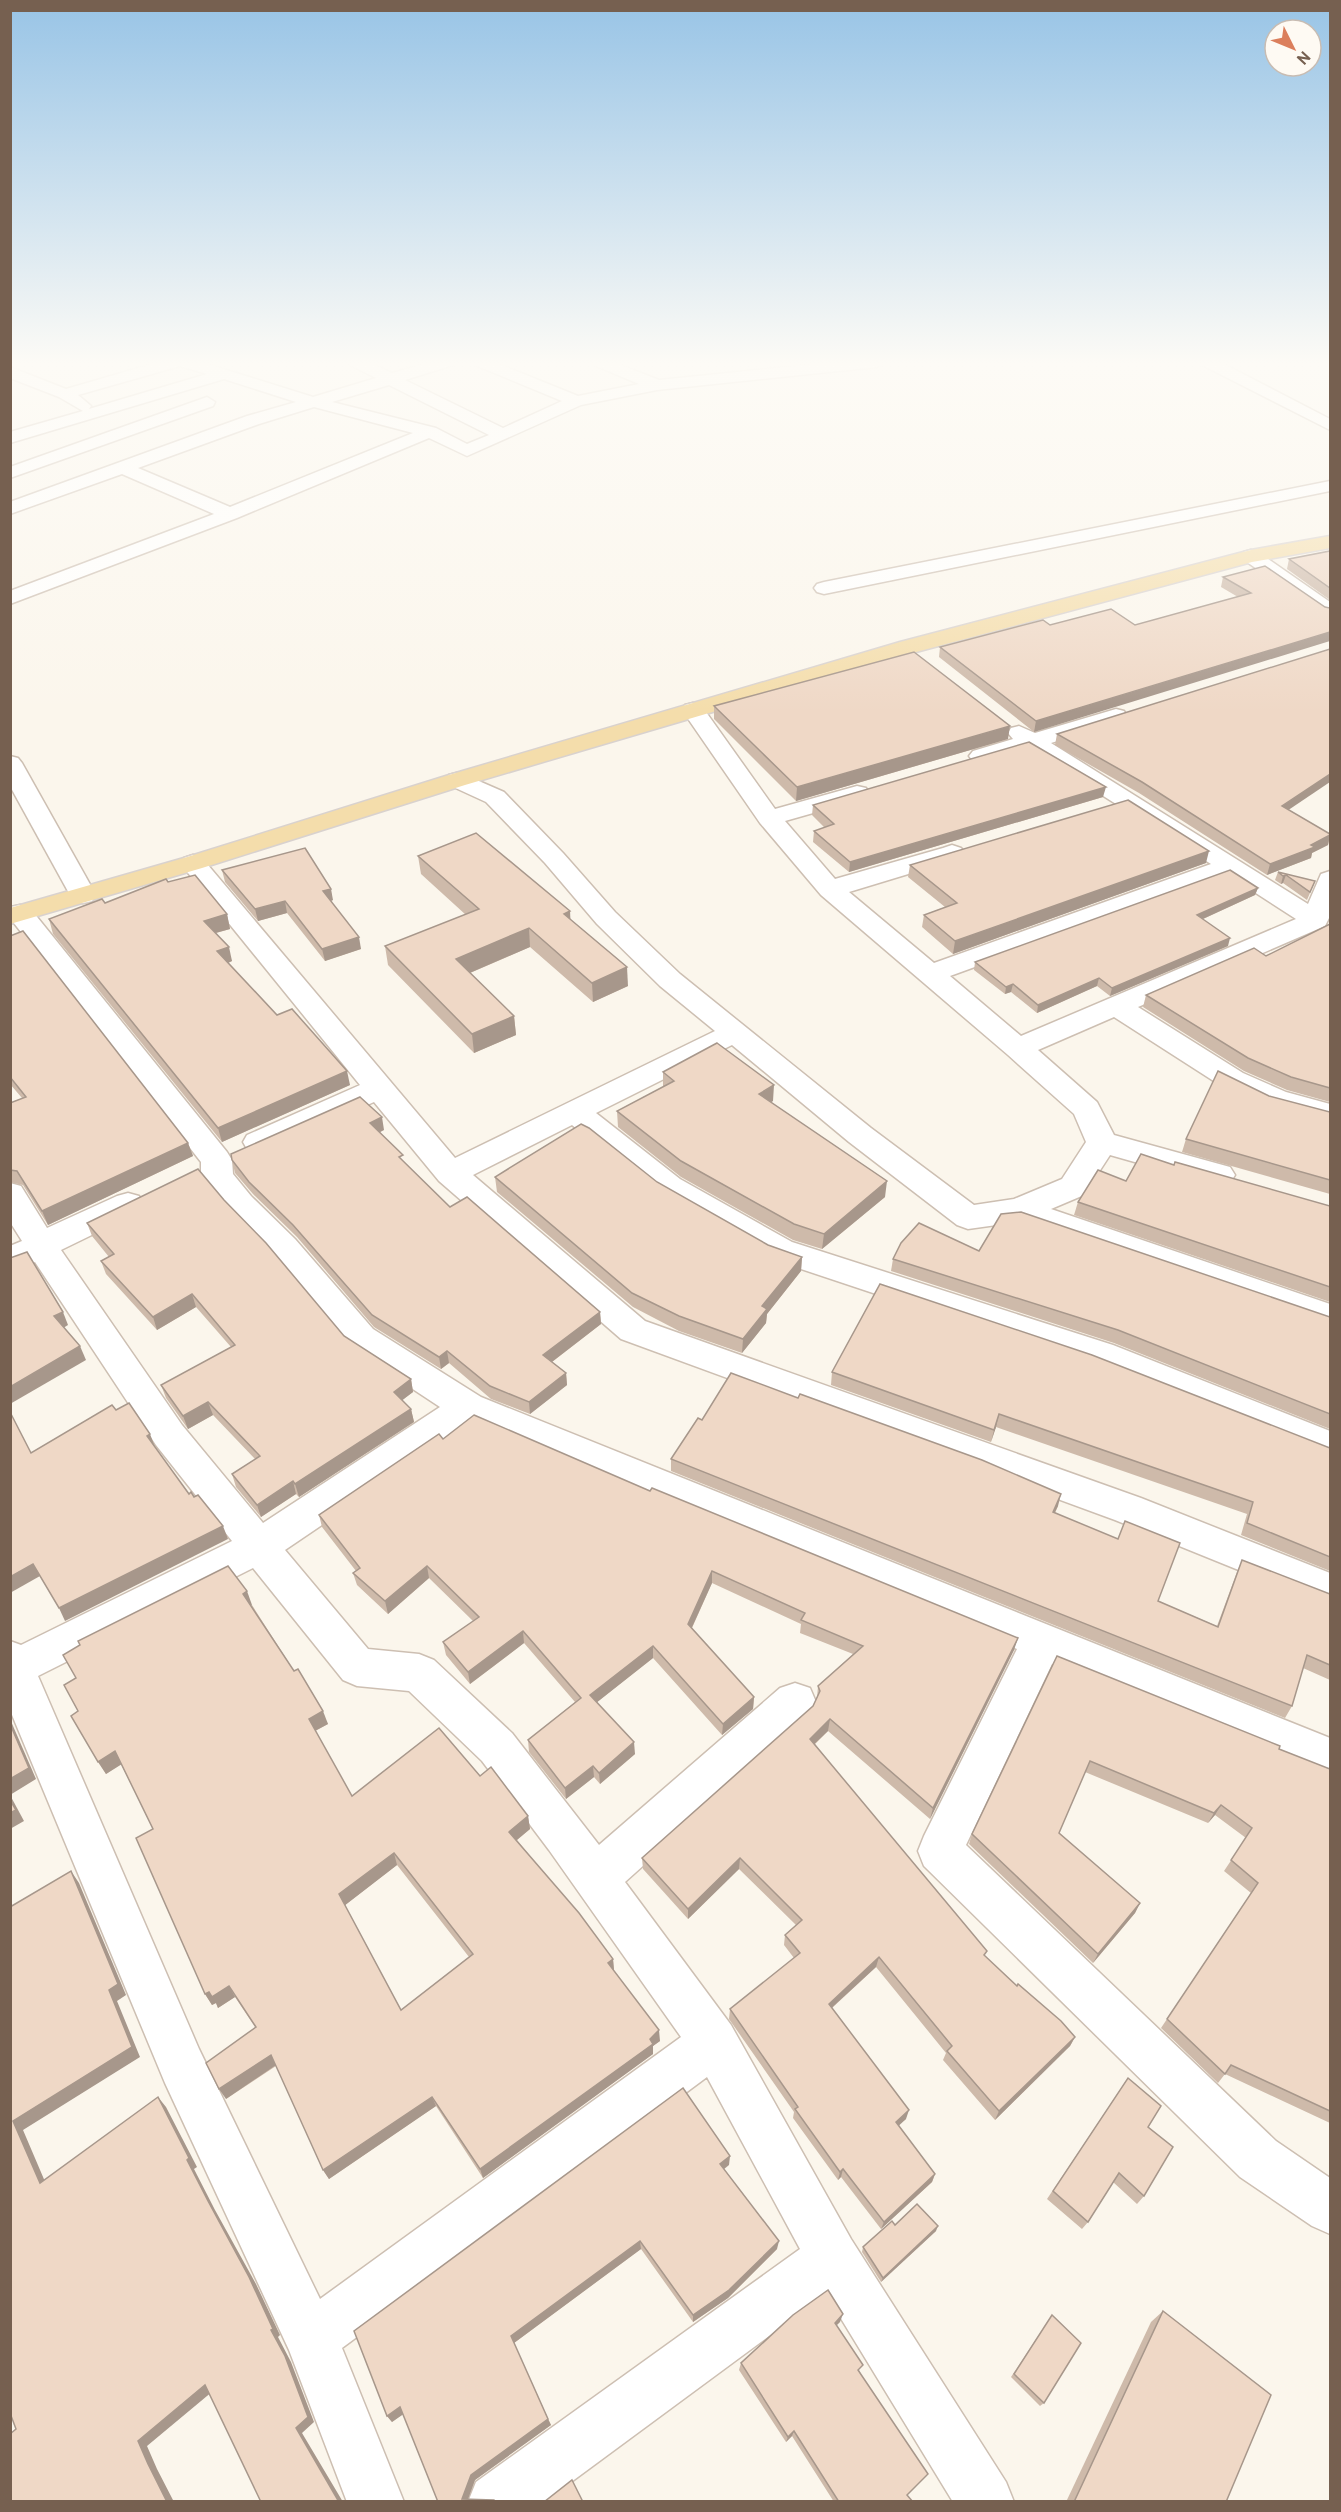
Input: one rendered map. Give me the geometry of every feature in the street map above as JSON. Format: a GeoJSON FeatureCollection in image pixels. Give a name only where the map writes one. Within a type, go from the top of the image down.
{"type":"FeatureCollection","features":[{"type":"Feature","properties":{"kind":"main road"},"geometry":{"type":"LineString","coordinates":[[15,914],[193,863],[457,780],[693,710],[918,655],[1251,556],[1330,542]]}},
{"type":"Feature","properties":{"kind":"street"},"geometry":{"type":"LineString","coordinates":[[21,479],[48,496]]}},
{"type":"Feature","properties":{"kind":"street"},"geometry":{"type":"LineString","coordinates":[[10,509],[93,479]]}},
{"type":"Feature","properties":{"kind":"street"},"geometry":{"type":"LineString","coordinates":[[149,479],[230,514]]}},
{"type":"Feature","properties":{"kind":"street"},"geometry":{"type":"LineString","coordinates":[[10,598],[315,479]]}},
{"type":"Feature","properties":{"kind":"street"},"geometry":{"type":"LineString","coordinates":[[824,588],[1330,486]]}},
{"type":"Feature","properties":{"kind":"street"},"geometry":{"type":"LineString","coordinates":[[1251,556],[1330,611]]}},
{"type":"Feature","properties":{"kind":"street"},"geometry":{"type":"LineString","coordinates":[[693,710],[770,818],[830,889],[932,973],[1086,1109],[1101,1143]]}},
{"type":"Feature","properties":{"kind":"street"},"geometry":{"type":"LineString","coordinates":[[965,761],[1135,711]]}},
{"type":"Feature","properties":{"kind":"street"},"geometry":{"type":"LineString","coordinates":[[1002,720],[1030,742],[1129,800],[1228,866],[1316,920]]}},
{"type":"Feature","properties":{"kind":"street"},"geometry":{"type":"LineString","coordinates":[[10,763],[82,895]]}},
{"type":"Feature","properties":{"kind":"street"},"geometry":{"type":"LineString","coordinates":[[457,780],[495,797],[554,858],[606,918],[670,980],[860,1135],[968,1216],[1019,1210],[1073,1187],[1101,1143]]}},
{"type":"Feature","properties":{"kind":"street"},"geometry":{"type":"LineString","coordinates":[[770,818],[878,786]]}},
{"type":"Feature","properties":{"kind":"street"},"geometry":{"type":"LineString","coordinates":[[1095,810],[1129,800]]}},
{"type":"Feature","properties":{"kind":"street"},"geometry":{"type":"LineString","coordinates":[[830,889],[980,844]]}},
{"type":"Feature","properties":{"kind":"street"},"geometry":{"type":"LineString","coordinates":[[193,863],[450,1173],[633,1330],[1128,1509],[1330,1590]]}},
{"type":"Feature","properties":{"kind":"street"},"geometry":{"type":"LineString","coordinates":[[932,973],[1228,866]]}},
{"type":"Feature","properties":{"kind":"street"},"geometry":{"type":"LineString","coordinates":[[1018,1048],[1316,920],[1330,879]]}},
{"type":"Feature","properties":{"kind":"street"},"geometry":{"type":"LineString","coordinates":[[15,914],[216,1160],[217,1176],[222,1183],[283,1247],[361,1338],[468,1407],[1330,1758]]}},
{"type":"Feature","properties":{"kind":"street"},"geometry":{"type":"LineString","coordinates":[[1116,1006],[1233,1080],[1276,1100],[1330,1114]]}},
{"type":"Feature","properties":{"kind":"street"},"geometry":{"type":"LineString","coordinates":[[450,1173],[734,1033]]}},
{"type":"Feature","properties":{"kind":"street"},"geometry":{"type":"LineString","coordinates":[[185,1176],[379,1088]]}},
{"type":"Feature","properties":{"kind":"street"},"geometry":{"type":"LineString","coordinates":[[575,1112],[669,1188],[780,1250],[1101,1355],[1330,1446]]}},
{"type":"Feature","properties":{"kind":"street"},"geometry":{"type":"LineString","coordinates":[[1101,1143],[1250,1184]]}},
{"type":"Feature","properties":{"kind":"street"},"geometry":{"type":"LineString","coordinates":[[26,1254],[154,1191]]}},
{"type":"Feature","properties":{"kind":"street"},"geometry":{"type":"LineString","coordinates":[[10,1194],[26,1254],[258,1547],[357,1667],[419,1673],[497,1747],[565,1835],[714,2042],[833,2257],[986,2502]]}},
{"type":"Feature","properties":{"kind":"street"},"geometry":{"type":"LineString","coordinates":[[1019,1210],[1330,1317]]}},
{"type":"Feature","properties":{"kind":"street"},"geometry":{"type":"LineString","coordinates":[[376,2502],[311,2338],[182,2066],[12,1666],[258,1547],[468,1407]]}},
{"type":"Feature","properties":{"kind":"street"},"geometry":{"type":"LineString","coordinates":[[1042,1641],[940,1851],[1258,2159],[1330,2208]]}},
{"type":"Feature","properties":{"kind":"street"},"geometry":{"type":"LineString","coordinates":[[595,1878],[795,1702]]}},
{"type":"Feature","properties":{"kind":"street"},"geometry":{"type":"LineString","coordinates":[[311,2338],[714,2042]]}},
{"type":"Feature","properties":{"kind":"street"},"geometry":{"type":"LineString","coordinates":[[496,2502],[833,2257]]}},
{"type":"Feature","properties":{"kind":"building"},"geometry":{"type":"Polygon","coordinates":[[[1330,551],[1330,588],[1289,559],[1330,551]]]}},
{"type":"Feature","properties":{"kind":"building"},"geometry":{"type":"Polygon","coordinates":[[[1265,566],[1325,607],[1330,608],[1330,632],[1036,721],[940,647],[1043,620],[1050,625],[1111,609],[1135,625],[1251,593],[1223,577],[1265,566]]]}},
{"type":"Feature","properties":{"kind":"building"},"geometry":{"type":"Polygon","coordinates":[[[1330,649],[1330,774],[1282,806],[1330,835],[1311,845],[1315,847],[1270,864],[1142,782],[1057,734],[1330,649]]]}},
{"type":"Feature","properties":{"kind":"building"},"geometry":{"type":"Polygon","coordinates":[[[914,652],[1010,726],[797,787],[714,706],[914,652]]]}},
{"type":"Feature","properties":{"kind":"building"},"geometry":{"type":"Polygon","coordinates":[[[1029,742],[1106,787],[850,862],[814,831],[834,824],[813,805],[1029,742]]]}},
{"type":"Feature","properties":{"kind":"building"},"geometry":{"type":"Polygon","coordinates":[[[1128,800],[1209,851],[955,941],[924,915],[957,903],[910,865],[1128,800]]]}},
{"type":"Feature","properties":{"kind":"building"},"geometry":{"type":"Polygon","coordinates":[[[476,833],[570,911],[564,914],[627,967],[592,983],[529,928],[456,959],[514,1016],[472,1034],[385,946],[479,909],[418,856],[476,833]]]}},
{"type":"Feature","properties":{"kind":"building"},"geometry":{"type":"Polygon","coordinates":[[[305,848],[331,889],[323,891],[359,937],[322,949],[285,901],[255,909],[222,870],[305,848]]]}},
{"type":"Feature","properties":{"kind":"building"},"geometry":{"type":"Polygon","coordinates":[[[1230,870],[1258,888],[1197,915],[1230,938],[1112,988],[1099,978],[1038,1005],[1013,984],[1006,987],[975,962],[1230,870]]]}},
{"type":"Feature","properties":{"kind":"building"},"geometry":{"type":"Polygon","coordinates":[[[1278,872],[1315,881],[1310,892],[1278,872]]]}},
{"type":"Feature","properties":{"kind":"building"},"geometry":{"type":"Polygon","coordinates":[[[195,875],[227,914],[204,921],[229,947],[217,951],[277,1015],[292,1009],[347,1071],[218,1128],[49,919],[102,899],[105,903],[166,879],[168,882],[195,875]]]}},
{"type":"Feature","properties":{"kind":"building"},"geometry":{"type":"Polygon","coordinates":[[[1330,924],[1330,1088],[1291,1077],[1248,1058],[1146,995],[1254,948],[1266,956],[1330,924]]]}},
{"type":"Feature","properties":{"kind":"building"},"geometry":{"type":"Polygon","coordinates":[[[23,931],[188,1143],[42,1211],[17,1171],[10,1170],[10,1103],[26,1097],[10,1077],[10,936],[23,931]]]}},
{"type":"Feature","properties":{"kind":"building"},"geometry":{"type":"Polygon","coordinates":[[[717,1043],[774,1085],[759,1094],[887,1181],[824,1234],[794,1224],[681,1161],[617,1111],[674,1081],[663,1072],[717,1043]]]}},
{"type":"Feature","properties":{"kind":"building"},"geometry":{"type":"Polygon","coordinates":[[[1218,1071],[1269,1096],[1330,1112],[1330,1180],[1186,1139],[1218,1071]]]}},
{"type":"Feature","properties":{"kind":"building"},"geometry":{"type":"Polygon","coordinates":[[[360,1097],[382,1117],[370,1123],[403,1155],[399,1157],[450,1207],[467,1197],[600,1312],[543,1355],[566,1373],[529,1402],[490,1386],[447,1351],[439,1357],[372,1315],[293,1225],[249,1182],[232,1160],[231,1154],[360,1097]]]}},
{"type":"Feature","properties":{"kind":"building"},"geometry":{"type":"Polygon","coordinates":[[[581,1124],[657,1182],[768,1245],[802,1257],[762,1306],[767,1309],[743,1339],[679,1316],[632,1293],[495,1177],[581,1124]]]}},
{"type":"Feature","properties":{"kind":"building"},"geometry":{"type":"Polygon","coordinates":[[[1141,1154],[1174,1165],[1175,1162],[1330,1206],[1330,1287],[1078,1202],[1098,1170],[1126,1181],[1141,1154]]]}},
{"type":"Feature","properties":{"kind":"building"},"geometry":{"type":"Polygon","coordinates":[[[198,1169],[224,1200],[266,1243],[344,1336],[411,1379],[394,1392],[411,1409],[295,1484],[293,1481],[257,1505],[232,1474],[260,1456],[208,1402],[183,1416],[161,1385],[235,1345],[192,1294],[153,1317],[101,1261],[114,1254],[87,1223],[198,1169]]]}},
{"type":"Feature","properties":{"kind":"building"},"geometry":{"type":"Polygon","coordinates":[[[1021,1212],[1330,1317],[1330,1414],[1118,1330],[893,1259],[901,1243],[919,1223],[979,1251],[1001,1214],[1021,1212]]]}},
{"type":"Feature","properties":{"kind":"building"},"geometry":{"type":"Polygon","coordinates":[[[27,1252],[63,1312],[54,1316],[80,1346],[10,1387],[10,1258],[27,1252]]]}},
{"type":"Feature","properties":{"kind":"building"},"geometry":{"type":"Polygon","coordinates":[[[880,1284],[1092,1355],[1330,1448],[1330,1557],[1247,1523],[1253,1502],[999,1414],[994,1430],[832,1372],[880,1284]]]}},
{"type":"Feature","properties":{"kind":"building"},"geometry":{"type":"Polygon","coordinates":[[[731,1373],[798,1398],[800,1394],[982,1460],[1061,1494],[1053,1512],[1118,1539],[1125,1521],[1180,1543],[1158,1601],[1218,1627],[1242,1560],[1330,1594],[1330,1665],[1307,1655],[1292,1706],[671,1459],[698,1418],[702,1420],[731,1373]]]}},
{"type":"Feature","properties":{"kind":"building"},"geometry":{"type":"Polygon","coordinates":[[[129,1403],[150,1434],[147,1436],[189,1494],[191,1492],[194,1497],[198,1495],[223,1526],[59,1608],[33,1564],[10,1577],[10,1412],[31,1453],[112,1405],[116,1410],[129,1403]]]}},
{"type":"Feature","properties":{"kind":"building"},"geometry":{"type":"Polygon","coordinates":[[[474,1415],[650,1491],[652,1488],[1018,1638],[933,1808],[830,1719],[810,1739],[987,1951],[984,1955],[1017,1986],[1018,1984],[1061,2021],[1075,2037],[999,2111],[947,2051],[952,2046],[879,1957],[829,2004],[909,2110],[896,2122],[935,2174],[884,2222],[843,2169],[840,2172],[795,2109],[798,2107],[730,2009],[800,1953],[785,1935],[802,1920],[740,1858],[688,1909],[642,1858],[813,1706],[820,1691],[818,1686],[863,1646],[801,1620],[805,1613],[712,1571],[688,1624],[754,1697],[723,1724],[653,1646],[590,1695],[634,1742],[599,1773],[593,1766],[565,1788],[528,1740],[581,1698],[523,1631],[468,1672],[443,1642],[479,1617],[427,1566],[385,1601],[353,1573],[360,1568],[319,1515],[439,1434],[443,1439],[474,1415]]]}},
{"type":"Feature","properties":{"kind":"building"},"geometry":{"type":"Polygon","coordinates":[[[228,1566],[247,1591],[243,1594],[294,1671],[298,1669],[323,1711],[309,1719],[352,1796],[439,1728],[480,1776],[491,1767],[528,1816],[509,1832],[579,1913],[613,1959],[608,1963],[659,2030],[650,2039],[653,2044],[480,2169],[432,2097],[323,2170],[271,2055],[219,2089],[206,2063],[256,2027],[229,1986],[212,1997],[209,1992],[205,1994],[136,1838],[153,1829],[115,1751],[98,1762],[71,1716],[78,1711],[64,1685],[76,1678],[63,1655],[80,1645],[78,1641],[228,1566]],[[394,1853],[339,1894],[401,2010],[473,1954],[394,1853]]]}},
{"type":"Feature","properties":{"kind":"building"},"geometry":{"type":"Polygon","coordinates":[[[1057,1656],[1280,1746],[1279,1749],[1330,1769],[1330,2111],[1231,2065],[1225,2074],[1167,2019],[1258,1883],[1231,1860],[1252,1828],[1221,1805],[1214,1813],[1090,1761],[1059,1833],[1140,1903],[1098,1954],[972,1834],[1057,1656]]]}},
{"type":"Feature","properties":{"kind":"building"},"geometry":{"type":"Polygon","coordinates":[[[10,1724],[29,1768],[10,1779],[10,1724]]]}},
{"type":"Feature","properties":{"kind":"building"},"geometry":{"type":"Polygon","coordinates":[[[10,1800],[16,1810],[10,1813],[10,1800]]]}},
{"type":"Feature","properties":{"kind":"building"},"geometry":{"type":"Polygon","coordinates":[[[71,1871],[118,1984],[109,1990],[132,2047],[13,2121],[40,2183],[158,2097],[189,2158],[187,2160],[249,2277],[273,2329],[271,2330],[285,2356],[308,2417],[296,2428],[339,2502],[261,2502],[205,2385],[138,2441],[167,2502],[12,2502],[10,2498],[10,2434],[16,2429],[10,2413],[10,1907],[71,1871]]]}},
{"type":"Feature","properties":{"kind":"building"},"geometry":{"type":"Polygon","coordinates":[[[1128,2078],[1161,2106],[1148,2127],[1173,2147],[1144,2196],[1119,2173],[1088,2222],[1053,2191],[1128,2078]]]}},
{"type":"Feature","properties":{"kind":"building"},"geometry":{"type":"Polygon","coordinates":[[[683,2088],[730,2156],[720,2164],[779,2241],[729,2290],[693,2315],[640,2241],[511,2336],[548,2419],[471,2475],[462,2499],[494,2500],[495,2502],[438,2502],[400,2407],[387,2416],[354,2331],[683,2088]]]}},
{"type":"Feature","properties":{"kind":"building"},"geometry":{"type":"Polygon","coordinates":[[[917,2204],[938,2226],[883,2278],[863,2247],[892,2221],[895,2225],[917,2204]]]}},
{"type":"Feature","properties":{"kind":"building"},"geometry":{"type":"Polygon","coordinates":[[[828,2290],[843,2314],[835,2323],[863,2365],[858,2370],[928,2474],[907,2495],[913,2502],[839,2502],[794,2431],[788,2437],[741,2363],[793,2315],[828,2290]]]}},
{"type":"Feature","properties":{"kind":"building"},"geometry":{"type":"Polygon","coordinates":[[[1163,2311],[1271,2395],[1226,2502],[1074,2502],[1163,2311]]]}},
{"type":"Feature","properties":{"kind":"building"},"geometry":{"type":"Polygon","coordinates":[[[1052,2315],[1081,2343],[1044,2403],[1014,2374],[1052,2315]]]}},
{"type":"Feature","properties":{"kind":"building"},"geometry":{"type":"Polygon","coordinates":[[[572,2480],[583,2502],[544,2502],[572,2480]]]}}]}
